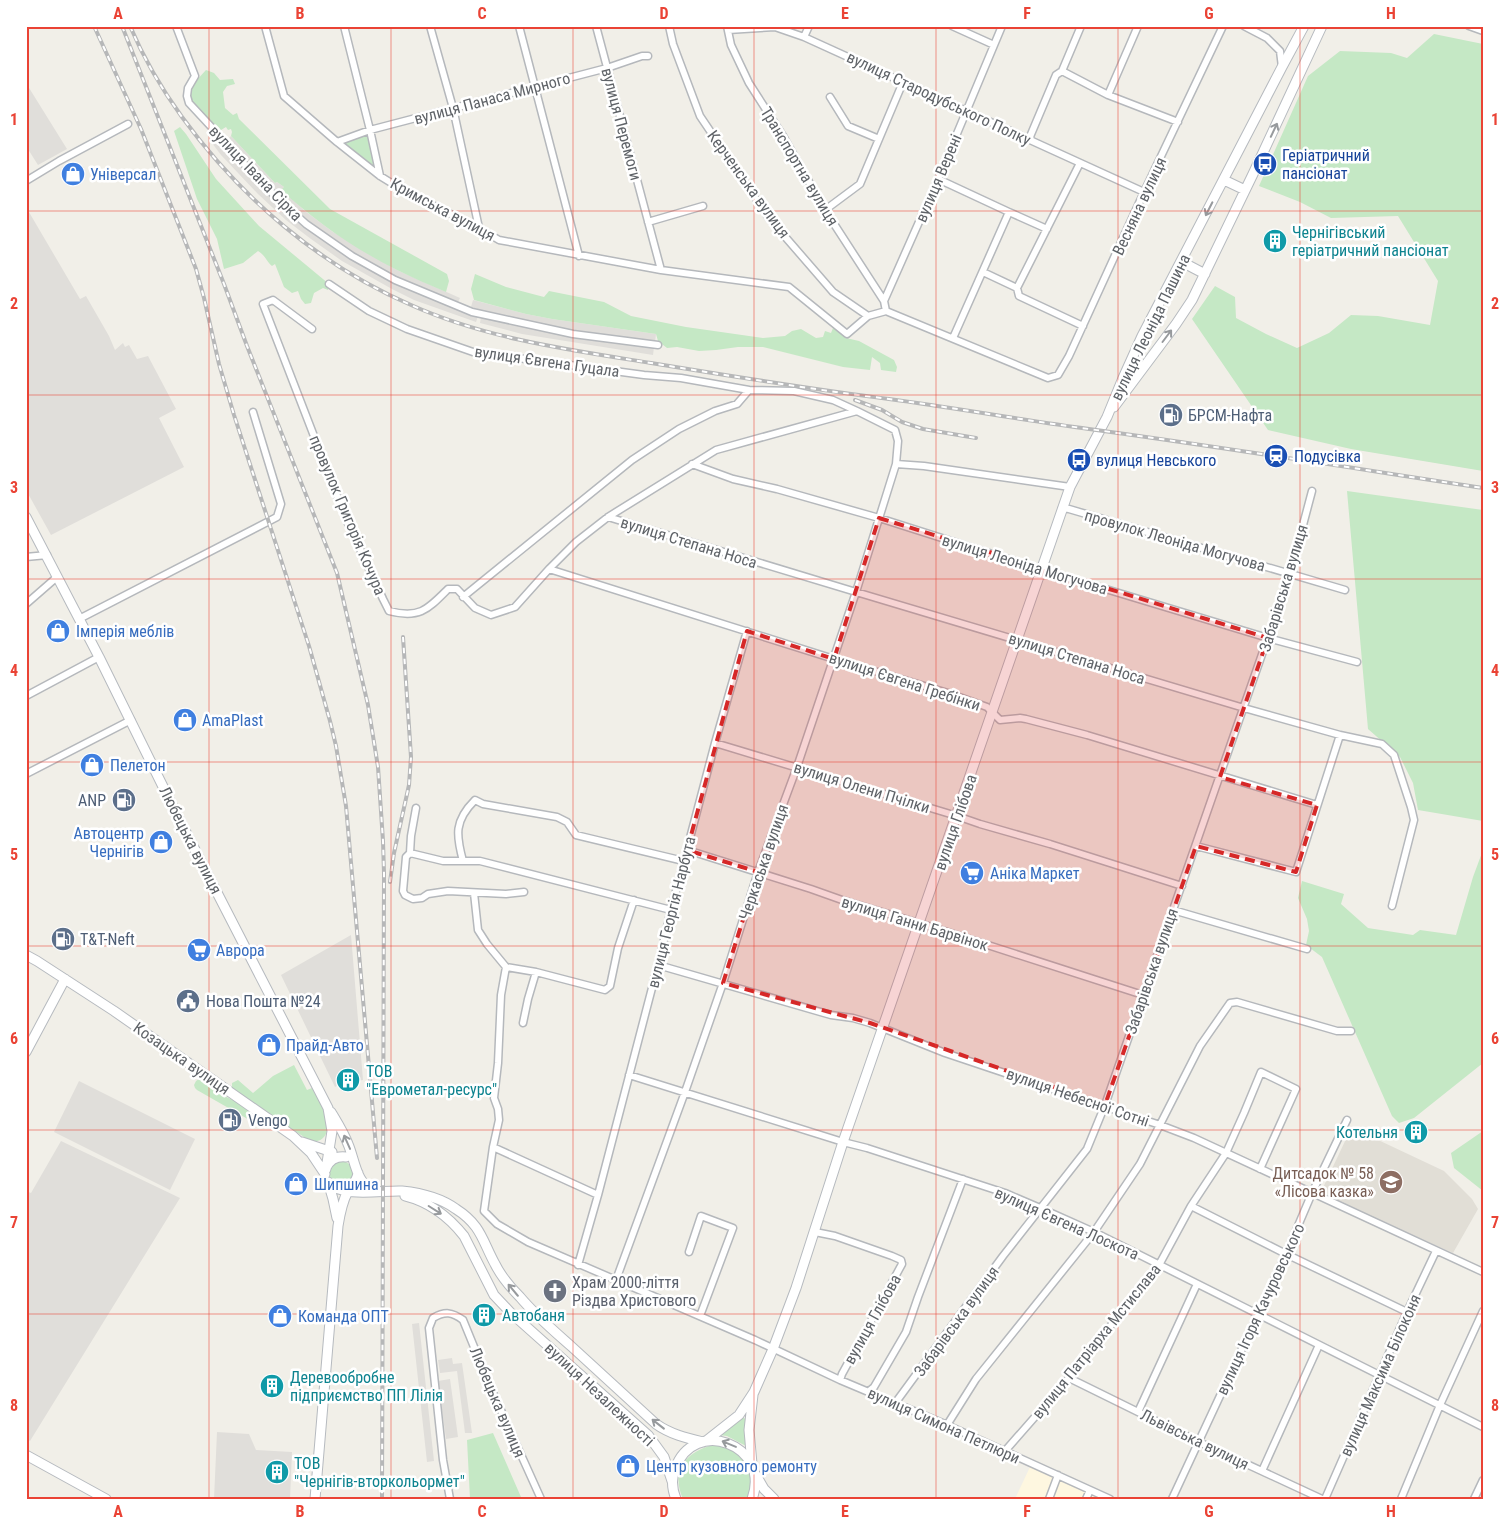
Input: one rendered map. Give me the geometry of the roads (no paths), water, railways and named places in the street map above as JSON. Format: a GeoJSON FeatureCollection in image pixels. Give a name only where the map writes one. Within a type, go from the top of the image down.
{"type":"FeatureCollection","features":[{"type":"Feature","properties":{"kind":"main road","name":"вулиця Леоніда Пашина"},"geometry":{"type":"LineString","coordinates":[[1107,417],[1142,336],[1304,26]]}},
{"type":"Feature","properties":{"kind":"main road","name":"вулиця Леоніда Пашина"},"geometry":{"type":"LineString","coordinates":[[1107,417],[1192,300],[1322,26]]}},
{"type":"Feature","properties":{"kind":"main road"},"geometry":{"type":"LineString","coordinates":[[1224,180],[1245,190]]}},
{"type":"Feature","properties":{"kind":"main road"},"geometry":{"type":"LineString","coordinates":[[1182,262],[1205,274]]}},
{"type":"Feature","properties":{"kind":"main road","name":"вулиця Глібова"},"geometry":{"type":"LineString","coordinates":[[704,1442],[739,1415],[754,1392],[773,1349],[815,1232],[843,1142],[993,713],[1062,508],[1070,487],[1107,417]]}},
{"type":"Feature","properties":{"kind":"main road","name":"Любецька вулиця"},"geometry":{"type":"LineString","coordinates":[[26,517],[328,1108],[332,1131],[326,1176]]}},
{"type":"Feature","properties":{"kind":"main road","name":"Козацька вулиця"},"geometry":{"type":"LineString","coordinates":[[26,955],[114,1011],[297,1140],[311,1153],[326,1176]]}},
{"type":"Feature","properties":{"kind":"main road"},"geometry":{"type":"LineString","coordinates":[[26,1052],[65,979]]}},
{"type":"Feature","properties":{"kind":"main road"},"geometry":{"type":"LineString","coordinates":[[315,1499],[338,1226],[340,1211],[357,1170],[348,1143],[328,1108]]}},
{"type":"Feature","properties":{"kind":"main road"},"geometry":{"type":"LineString","coordinates":[[309,1145],[322,1144],[328,1140],[332,1131]]}},
{"type":"Feature","properties":{"kind":"main road"},"geometry":{"type":"LineString","coordinates":[[297,1140],[350,1159],[365,1186],[374,1191]]}},
{"type":"Feature","properties":{"kind":"main road"},"geometry":{"type":"LineString","coordinates":[[338,1226],[334,1199],[326,1176],[331,1160],[341,1157],[346,1158]]}},
{"type":"Feature","properties":{"kind":"main road"},"geometry":{"type":"LineString","coordinates":[[326,1176],[333,1187],[364,1192]]}},
{"type":"Feature","properties":{"kind":"main road"},"geometry":{"type":"LineString","coordinates":[[344,1201],[352,1194],[374,1191],[390,1192]]}},
{"type":"Feature","properties":{"kind":"main road","name":"вулиця Незалежності"},"geometry":{"type":"LineString","coordinates":[[390,1192],[409,1192],[429,1196],[455,1208],[470,1219],[477,1227],[495,1265],[532,1311],[656,1424],[674,1434],[704,1442],[722,1441],[737,1447],[743,1452],[753,1467],[764,1489],[774,1499]]}},
{"type":"Feature","properties":{"kind":"main road","name":"вулиця Незалежності"},"geometry":{"type":"LineString","coordinates":[[390,1192],[419,1200],[449,1219],[464,1236],[494,1295],[510,1312],[648,1435],[664,1457],[672,1481],[675,1498]]}},
{"type":"Feature","properties":{"kind":"main road","name":"вулиця Глібова"},"geometry":{"type":"LineString","coordinates":[[753,1467],[750,1430],[754,1392]]}},
{"type":"Feature","properties":{"kind":"main road"},"geometry":{"type":"LineString","coordinates":[[672,1481],[676,1464],[681,1456],[687,1450],[704,1442]]}},
{"type":"Feature","properties":{"kind":"main road"},"geometry":{"type":"LineString","coordinates":[[26,1455],[106,1499]]}},
{"type":"Feature","properties":{"kind":"main road"},"geometry":{"type":"LineString","coordinates":[[752,1499],[756,1485],[753,1467]]}},
{"type":"Feature","properties":{"kind":"street","name":"вулиця Івана Сірка"},"geometry":{"type":"LineString","coordinates":[[176,26],[195,76],[188,88],[187,96],[189,103],[273,194],[306,224],[352,256],[395,280],[472,312],[573,334],[658,345]]}},
{"type":"Feature","properties":{"kind":"street","name":"Кримська вулиця"},"geometry":{"type":"LineString","coordinates":[[265,26],[284,96],[380,176],[406,192],[499,240],[661,270],[789,286],[847,334],[868,316]]}},
{"type":"Feature","properties":{"kind":"street"},"geometry":{"type":"LineString","coordinates":[[344,26],[380,176]]}},
{"type":"Feature","properties":{"kind":"street"},"geometry":{"type":"LineString","coordinates":[[430,26],[453,108],[479,228]]}},
{"type":"Feature","properties":{"kind":"street"},"geometry":{"type":"LineString","coordinates":[[519,26],[580,256]]}},
{"type":"Feature","properties":{"kind":"street","name":"вулиця Перемоги"},"geometry":{"type":"LineString","coordinates":[[596,26],[661,270]]}},
{"type":"Feature","properties":{"kind":"street","name":"Керченська вулиця"},"geometry":{"type":"LineString","coordinates":[[669,26],[673,44],[700,116],[768,217],[833,292],[868,316]]}},
{"type":"Feature","properties":{"kind":"street"},"geometry":{"type":"LineString","coordinates":[[804,37],[809,26]]}},
{"type":"Feature","properties":{"kind":"street"},"geometry":{"type":"LineString","coordinates":[[952,26],[994,45]]}},
{"type":"Feature","properties":{"kind":"street","name":"вулиця Верені"},"geometry":{"type":"LineString","coordinates":[[884,301],[938,180],[1002,26]]}},
{"type":"Feature","properties":{"kind":"street"},"geometry":{"type":"LineString","coordinates":[[1029,140],[1056,75],[1062,71],[1081,26]]}},
{"type":"Feature","properties":{"kind":"street"},"geometry":{"type":"LineString","coordinates":[[1108,95],[1138,26]]}},
{"type":"Feature","properties":{"kind":"street","name":"Весняна вулиця"},"geometry":{"type":"LineString","coordinates":[[953,338],[1048,378],[1058,375],[1070,356],[1144,192],[1223,26]]}},
{"type":"Feature","properties":{"kind":"street"},"geometry":{"type":"LineString","coordinates":[[1244,26],[1267,38],[1280,51],[1282,67]]}},
{"type":"Feature","properties":{"kind":"street"},"geometry":{"type":"LineString","coordinates":[[1469,26],[1483,31]]}},
{"type":"Feature","properties":{"kind":"street","name":"вулиця Стародубського Полку"},"geometry":{"type":"LineString","coordinates":[[727,28],[775,27],[804,37],[1144,192]]}},
{"type":"Feature","properties":{"kind":"street","name":"Транспортна вулиця"},"geometry":{"type":"LineString","coordinates":[[727,28],[731,45],[749,83],[783,136],[824,210],[884,301]]}},
{"type":"Feature","properties":{"kind":"street","name":"вулиця Панаса Мирного"},"geometry":{"type":"LineString","coordinates":[[337,142],[370,130],[607,68],[642,56],[648,56]]}},
{"type":"Feature","properties":{"kind":"street"},"geometry":{"type":"LineString","coordinates":[[1062,71],[1108,95],[1178,122]]}},
{"type":"Feature","properties":{"kind":"street"},"geometry":{"type":"LineString","coordinates":[[824,210],[860,184],[903,82]]}},
{"type":"Feature","properties":{"kind":"street"},"geometry":{"type":"LineString","coordinates":[[830,97],[848,126],[879,139]]}},
{"type":"Feature","properties":{"kind":"street"},"geometry":{"type":"LineString","coordinates":[[26,181],[128,124]]}},
{"type":"Feature","properties":{"kind":"street"},"geometry":{"type":"LineString","coordinates":[[1080,163],[1018,288],[1019,296],[1083,326]]}},
{"type":"Feature","properties":{"kind":"street"},"geometry":{"type":"LineString","coordinates":[[938,180],[1047,229]]}},
{"type":"Feature","properties":{"kind":"street"},"geometry":{"type":"LineString","coordinates":[[648,222],[703,206]]}},
{"type":"Feature","properties":{"kind":"street"},"geometry":{"type":"LineString","coordinates":[[868,316],[886,311],[953,338],[1009,212],[1012,214]]}},
{"type":"Feature","properties":{"kind":"street"},"geometry":{"type":"LineString","coordinates":[[983,272],[1018,288]]}},
{"type":"Feature","properties":{"kind":"street","name":"вулиця Євгена Гуцала"},"geometry":{"type":"LineString","coordinates":[[329,284],[370,311],[407,329],[472,352],[681,378],[749,390]]}},
{"type":"Feature","properties":{"kind":"street","name":"провулок Григорія Кочура"},"geometry":{"type":"LineString","coordinates":[[312,329],[273,300],[263,304],[346,519],[389,611],[398,613],[419,614],[448,589],[457,589],[474,608],[491,615],[515,607],[548,569],[576,542],[608,517],[716,450],[857,411]]}},
{"type":"Feature","properties":{"kind":"street"},"geometry":{"type":"LineString","coordinates":[[884,301],[886,311]]}},
{"type":"Feature","properties":{"kind":"street"},"geometry":{"type":"LineString","coordinates":[[463,597],[632,460],[679,429],[715,411],[737,404],[749,390],[794,391],[833,400],[857,411]]}},
{"type":"Feature","properties":{"kind":"street","name":"Черкаська вулиця"},"geometry":{"type":"LineString","coordinates":[[616,1280],[723,984],[758,872],[834,659],[896,464],[898,441],[895,430],[857,411]]}},
{"type":"Feature","properties":{"kind":"street"},"geometry":{"type":"LineString","coordinates":[[79,619],[277,517],[282,504],[253,412]]}},
{"type":"Feature","properties":{"kind":"street","name":"вулиця Леоніда Могучова"},"geometry":{"type":"LineString","coordinates":[[692,464],[733,479],[777,489],[879,518],[1268,638],[1357,662]]}},
{"type":"Feature","properties":{"kind":"street"},"geometry":{"type":"LineString","coordinates":[[896,464],[924,466],[1070,487]]}},
{"type":"Feature","properties":{"kind":"street","name":"Забарівська вулиця"},"geometry":{"type":"LineString","coordinates":[[896,1402],[1040,1208],[1087,1149],[1105,1105],[1290,574],[1312,491]]}},
{"type":"Feature","properties":{"kind":"street","name":"провулок Леоніда Могучова"},"geometry":{"type":"LineString","coordinates":[[1062,508],[1345,590]]}},
{"type":"Feature","properties":{"kind":"street","name":"вулиця Степана Носа"},"geometry":{"type":"LineString","coordinates":[[608,517],[1244,708],[1340,735],[1382,744],[1394,755],[1414,820],[1392,906]]}},
{"type":"Feature","properties":{"kind":"street"},"geometry":{"type":"LineString","coordinates":[[26,557],[46,555]]}},
{"type":"Feature","properties":{"kind":"street","name":"вулиця Євгена Гребінки"},"geometry":{"type":"LineString","coordinates":[[548,569],[987,706],[1000,720],[1026,719],[1317,805]]}},
{"type":"Feature","properties":{"kind":"street"},"geometry":{"type":"LineString","coordinates":[[26,604],[58,577]]}},
{"type":"Feature","properties":{"kind":"street","name":"вулиця Георгія Нарбута"},"geometry":{"type":"LineString","coordinates":[[578,1265],[658,965],[670,910],[746,631]]}},
{"type":"Feature","properties":{"kind":"street"},"geometry":{"type":"LineString","coordinates":[[26,696],[99,658]]}},
{"type":"Feature","properties":{"kind":"street"},"geometry":{"type":"LineString","coordinates":[[26,774],[130,720]]}},
{"type":"Feature","properties":{"kind":"street"},"geometry":{"type":"LineString","coordinates":[[1196,846],[1296,872],[1340,735]]}},
{"type":"Feature","properties":{"kind":"street","name":"вулиця Олени Пчілки"},"geometry":{"type":"LineString","coordinates":[[715,743],[1050,844],[1182,886]]}},
{"type":"Feature","properties":{"kind":"street"},"geometry":{"type":"LineString","coordinates":[[463,861],[457,834],[460,821],[474,800],[483,804],[557,817],[567,822],[576,836],[684,861]]}},
{"type":"Feature","properties":{"kind":"street"},"geometry":{"type":"LineString","coordinates":[[416,808],[410,853],[406,857],[403,891],[405,895],[413,899],[422,898],[428,894],[448,891],[474,893],[524,892]]}},
{"type":"Feature","properties":{"kind":"street","name":"вулиця Ганни Барвінок"},"geometry":{"type":"LineString","coordinates":[[687,850],[1143,995]]}},
{"type":"Feature","properties":{"kind":"street"},"geometry":{"type":"LineString","coordinates":[[410,853],[443,861],[480,861],[670,910]]}},
{"type":"Feature","properties":{"kind":"street"},"geometry":{"type":"LineString","coordinates":[[474,893],[478,930],[506,966],[605,990],[610,986],[618,948],[634,900]]}},
{"type":"Feature","properties":{"kind":"street"},"geometry":{"type":"LineString","coordinates":[[1173,910],[1307,949]]}},
{"type":"Feature","properties":{"kind":"street","name":"вулиця Небесної Сотні"},"geometry":{"type":"LineString","coordinates":[[658,965],[831,1015],[852,1018],[944,1052],[1160,1124],[1483,1272]]}},
{"type":"Feature","properties":{"kind":"street","name":"вулиця Симона Петлюри"},"geometry":{"type":"LineString","coordinates":[[506,966],[500,995],[498,1063],[494,1098],[499,1120],[493,1147],[484,1211],[497,1224],[528,1242],[578,1265],[700,1316],[840,1380],[896,1402],[1110,1499]]}},
{"type":"Feature","properties":{"kind":"street"},"geometry":{"type":"LineString","coordinates":[[523,1022],[536,972]]}},
{"type":"Feature","properties":{"kind":"street"},"geometry":{"type":"LineString","coordinates":[[947,1425],[976,1379],[1094,1232],[1140,1164],[1200,1046],[1230,1004],[1237,1002],[1337,1031],[1351,1031]]}},
{"type":"Feature","properties":{"kind":"street","name":"вулиця Патріарха Мстислава"},"geometry":{"type":"LineString","coordinates":[[1005,1451],[1069,1378],[1159,1265],[1191,1206],[1226,1153],[1261,1072],[1296,1090],[1260,1169]]}},
{"type":"Feature","properties":{"kind":"street","name":"вулиця Євгена Лоскота"},"geometry":{"type":"LineString","coordinates":[[629,1074],[1006,1193],[1094,1232],[1379,1376],[1483,1426]]}},
{"type":"Feature","properties":{"kind":"street","name":"вулиця Ігоря Качуровського"},"geometry":{"type":"LineString","coordinates":[[1172,1499],[1347,1120]]}},
{"type":"Feature","properties":{"kind":"street"},"geometry":{"type":"LineString","coordinates":[[493,1147],[598,1194]]}},
{"type":"Feature","properties":{"kind":"street"},"geometry":{"type":"LineString","coordinates":[[868,1391],[874,1387],[906,1332],[963,1179]]}},
{"type":"Feature","properties":{"kind":"street"},"geometry":{"type":"LineString","coordinates":[[1191,1206],[1407,1312]]}},
{"type":"Feature","properties":{"kind":"street"},"geometry":{"type":"LineString","coordinates":[[688,1252],[701,1216],[733,1228],[700,1316]]}},
{"type":"Feature","properties":{"kind":"street","name":"вулиця Глібова"},"geometry":{"type":"LineString","coordinates":[[815,1232],[835,1236],[892,1256],[901,1260],[902,1264],[840,1380]]}},
{"type":"Feature","properties":{"kind":"street","name":"вулиця Максима Білоконя"},"geometry":{"type":"LineString","coordinates":[[1324,1499],[1436,1251]]}},
{"type":"Feature","properties":{"kind":"street"},"geometry":{"type":"LineString","coordinates":[[1138,1412],[1197,1284]]}},
{"type":"Feature","properties":{"kind":"street"},"geometry":{"type":"LineString","coordinates":[[1401,1499],[1440,1405],[1480,1325],[1483,1310]]}},
{"type":"Feature","properties":{"kind":"street","name":"Любецька вулиця"},"geometry":{"type":"LineString","coordinates":[[450,1499],[443,1460],[429,1328],[433,1318],[439,1314],[448,1313],[456,1314],[463,1320],[541,1499]]}},
{"type":"Feature","properties":{"kind":"street"},"geometry":{"type":"LineString","coordinates":[[1262,1471],[1319,1345]]}},
{"type":"Feature","properties":{"kind":"street","name":"Львівська вулиця"},"geometry":{"type":"LineString","coordinates":[[1069,1378],[1199,1442],[1324,1499]]}},
{"type":"Feature","properties":{"kind":"street"},"geometry":{"type":"LineString","coordinates":[[1049,1499],[1058,1475]]}},
{"type":"Feature","properties":{"kind":"street"},"geometry":{"type":"LineString","coordinates":[[1474,1499],[1483,1480]]}},
{"type":"Feature","properties":{"kind":"street"},"geometry":{"type":"LineString","coordinates":[[1086,1499],[1090,1490]]}},
{"type":"Feature","properties":{"kind":"railway"},"geometry":{"type":"LineString","coordinates":[[94,26],[141,129],[196,269],[219,364],[234,415],[309,646],[330,721],[346,806],[377,1158]]}},
{"type":"Feature","properties":{"kind":"railway"},"geometry":{"type":"LineString","coordinates":[[122,26],[337,573],[368,705],[378,767],[384,873],[382,1499]]}},
{"type":"Feature","properties":{"kind":"railway"},"geometry":{"type":"LineString","coordinates":[[130,26],[153,73],[182,117],[205,147],[256,202],[314,249],[377,289],[440,317],[469,327],[529,342],[799,387],[1237,450],[1483,488]]}},
{"type":"Feature","properties":{"kind":"railway"},"geometry":{"type":"LineString","coordinates":[[855,400],[882,410],[902,422],[923,429],[976,438]]}},
{"type":"Feature","properties":{"kind":"railway"},"geometry":{"type":"LineString","coordinates":[[390,882],[394,853],[409,785],[411,757],[403,637]]}},
{"type":"Feature","properties":{"kind":"place","name":"Геріатричний пансіонат"},"geometry":{"type":"Point","coordinates":[1265,164]}},
{"type":"Feature","properties":{"kind":"place","name":"Універсал"},"geometry":{"type":"Point","coordinates":[73,174]}},
{"type":"Feature","properties":{"kind":"place","name":"Чернігівський геріатричний пансіонат"},"geometry":{"type":"Point","coordinates":[1275,241]}},
{"type":"Feature","properties":{"kind":"place","name":"БРСМ-Нафта"},"geometry":{"type":"Point","coordinates":[1171,415]}},
{"type":"Feature","properties":{"kind":"place","name":"Подусівка"},"geometry":{"type":"Point","coordinates":[1276,456]}},
{"type":"Feature","properties":{"kind":"place","name":"вулиця Невського"},"geometry":{"type":"Point","coordinates":[1079,460]}},
{"type":"Feature","properties":{"kind":"place","name":"Імперія меблів"},"geometry":{"type":"Point","coordinates":[58,631]}},
{"type":"Feature","properties":{"kind":"place","name":"AmaPlast"},"geometry":{"type":"Point","coordinates":[185,720]}},
{"type":"Feature","properties":{"kind":"place","name":"Пелетон"},"geometry":{"type":"Point","coordinates":[92,765]}},
{"type":"Feature","properties":{"kind":"place","name":"ANP"},"geometry":{"type":"Point","coordinates":[124,800]}},
{"type":"Feature","properties":{"kind":"place","name":"Автоцентр Чернігів"},"geometry":{"type":"Point","coordinates":[161,842]}},
{"type":"Feature","properties":{"kind":"place","name":"Аніка Маркет"},"geometry":{"type":"Point","coordinates":[972,873]}},
{"type":"Feature","properties":{"kind":"place","name":"T&T-Neft"},"geometry":{"type":"Point","coordinates":[63,939]}},
{"type":"Feature","properties":{"kind":"place","name":"Аврора"},"geometry":{"type":"Point","coordinates":[199,950]}},
{"type":"Feature","properties":{"kind":"place","name":"Нова Пошта №24"},"geometry":{"type":"Point","coordinates":[188,1001]}},
{"type":"Feature","properties":{"kind":"place","name":"Прайд-Авто"},"geometry":{"type":"Point","coordinates":[269,1045]}},
{"type":"Feature","properties":{"kind":"place","name":"ТОВ \"Еврометал-ресурс\""},"geometry":{"type":"Point","coordinates":[348,1080]}},
{"type":"Feature","properties":{"kind":"place","name":"Vengo"},"geometry":{"type":"Point","coordinates":[230,1120]}},
{"type":"Feature","properties":{"kind":"place","name":"Котельня"},"geometry":{"type":"Point","coordinates":[1416,1132]}},
{"type":"Feature","properties":{"kind":"place","name":"Дитсадок № 58 «Лісова казка»"},"geometry":{"type":"Point","coordinates":[1391,1182]}},
{"type":"Feature","properties":{"kind":"place","name":"Шипшина"},"geometry":{"type":"Point","coordinates":[296,1184]}},
{"type":"Feature","properties":{"kind":"place","name":"Храм 2000-ліття Різдва Христового"},"geometry":{"type":"Point","coordinates":[555,1291]}},
{"type":"Feature","properties":{"kind":"place","name":"Автобаня"},"geometry":{"type":"Point","coordinates":[484,1315]}},
{"type":"Feature","properties":{"kind":"place","name":"Команда ОПТ"},"geometry":{"type":"Point","coordinates":[280,1316]}},
{"type":"Feature","properties":{"kind":"place","name":"Деревообробне підприємство ПП Лілія"},"geometry":{"type":"Point","coordinates":[272,1386]}},
{"type":"Feature","properties":{"kind":"place","name":"Центр кузовного ремонту"},"geometry":{"type":"Point","coordinates":[628,1466]}},
{"type":"Feature","properties":{"kind":"place","name":"ТОВ \"Чернігів-вторкольормет\""},"geometry":{"type":"Point","coordinates":[277,1472]}}]}
